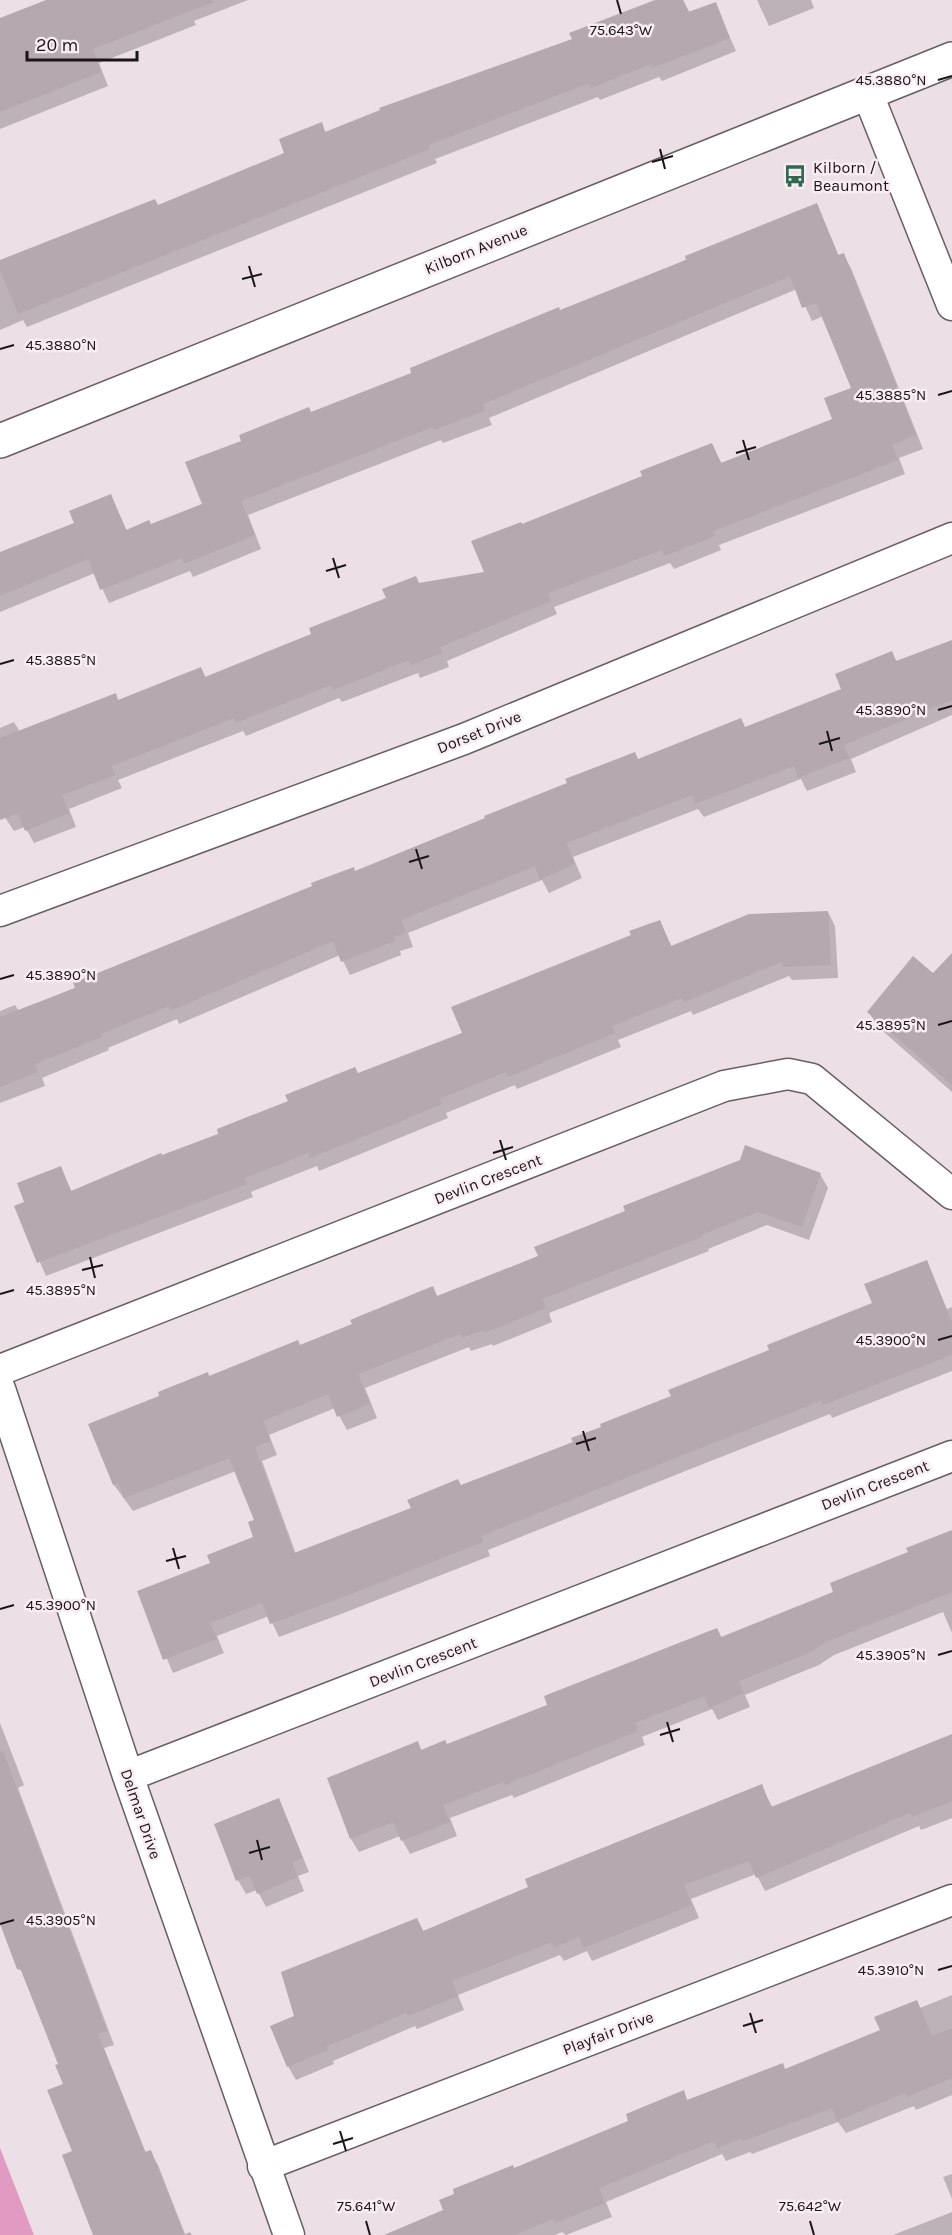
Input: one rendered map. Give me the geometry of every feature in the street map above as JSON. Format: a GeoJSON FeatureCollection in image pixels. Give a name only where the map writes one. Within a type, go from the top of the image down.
{"type":"FeatureCollection","features":[{"type":"Feature","properties":{"kind":"street","name":"Kilborn Avenue"},"geometry":{"type":"LineString","coordinates":[[0,441],[952,58]]}},
{"type":"Feature","properties":{"kind":"street"},"geometry":{"type":"LineString","coordinates":[[867,92],[952,304]]}},
{"type":"Feature","properties":{"kind":"street","name":"Dorset Drive"},"geometry":{"type":"LineString","coordinates":[[0,911],[465,739],[952,538]]}},
{"type":"Feature","properties":{"kind":"street","name":"Devlin Crescent"},"geometry":{"type":"LineString","coordinates":[[0,1370],[724,1086],[788,1074],[812,1079],[952,1194]]}},
{"type":"Feature","properties":{"kind":"street","name":"Delmar Drive"},"geometry":{"type":"LineString","coordinates":[[0,1389],[128,1776],[289,2235]]}},
{"type":"Feature","properties":{"kind":"street","name":"Devlin Crescent"},"geometry":{"type":"LineString","coordinates":[[128,1776],[952,1456]]}},
{"type":"Feature","properties":{"kind":"street","name":"Playfair Drive"},"geometry":{"type":"LineString","coordinates":[[263,2166],[952,1900]]}},
{"type":"Feature","properties":{"kind":"shaded area"},"geometry":{"type":"Polygon","coordinates":[[[0,2148],[34,2235],[0,2235],[0,2148]]]}},
{"type":"Feature","properties":{"kind":"building"},"geometry":{"type":"Polygon","coordinates":[[[46,0],[213,0],[213,2],[93,49],[101,72],[0,112],[0,18],[46,0]]]}},
{"type":"Feature","properties":{"kind":"building"},"geometry":{"type":"Polygon","coordinates":[[[655,0],[683,0],[688,12],[716,2],[730,38],[652,68],[651,64],[591,88],[589,83],[429,145],[430,149],[18,314],[0,270],[0,260],[155,199],[158,205],[284,153],[279,139],[322,122],[325,132],[380,110],[379,108],[572,39],[569,33],[655,0]]]}},
{"type":"Feature","properties":{"kind":"building"},"geometry":{"type":"Polygon","coordinates":[[[817,203],[838,255],[844,253],[916,435],[892,445],[898,460],[713,531],[715,536],[665,556],[662,550],[548,593],[551,601],[440,647],[442,653],[411,665],[409,660],[333,690],[331,685],[236,723],[234,718],[112,766],[115,775],[62,795],[69,813],[25,831],[18,813],[0,820],[0,738],[116,693],[118,700],[201,667],[205,677],[311,634],[309,628],[386,598],[382,589],[416,576],[419,583],[484,572],[471,541],[521,522],[522,524],[642,476],[640,471],[712,443],[721,463],[832,419],[824,398],[851,388],[816,303],[802,308],[790,276],[483,404],[485,411],[434,430],[433,427],[241,501],[255,535],[184,564],[182,558],[100,590],[88,559],[0,596],[0,552],[74,523],[69,511],[111,494],[126,530],[149,520],[151,524],[202,504],[185,462],[241,441],[239,435],[309,407],[311,412],[411,373],[410,368],[559,307],[560,310],[686,260],[685,256],[817,203]]]}},
{"type":"Feature","properties":{"kind":"building"},"geometry":{"type":"Polygon","coordinates":[[[952,640],[952,700],[844,745],[849,758],[798,778],[794,766],[695,804],[692,795],[566,843],[575,864],[540,880],[535,866],[401,920],[406,933],[393,937],[395,941],[341,962],[333,941],[170,1011],[169,1006],[101,1034],[102,1037],[35,1064],[38,1072],[0,1087],[0,1017],[75,988],[73,983],[312,886],[311,883],[354,867],[355,871],[485,818],[484,816],[567,783],[565,779],[635,752],[638,759],[741,718],[745,727],[841,689],[835,674],[892,651],[896,661],[952,640]]]}},
{"type":"Feature","properties":{"kind":"building"},"geometry":{"type":"Polygon","coordinates":[[[828,911],[831,965],[782,967],[782,962],[684,1002],[682,998],[612,1026],[615,1033],[508,1077],[506,1072],[439,1099],[442,1104],[380,1130],[310,1158],[308,1153],[245,1178],[247,1184],[37,1263],[14,1206],[24,1202],[17,1183],[61,1166],[71,1191],[161,1153],[162,1155],[218,1134],[217,1129],[288,1101],[285,1095],[355,1067],[358,1073],[462,1033],[451,1007],[631,935],[629,931],[660,920],[671,946],[749,914],[828,911]]]}},
{"type":"Feature","properties":{"kind":"building"},"geometry":{"type":"Polygon","coordinates":[[[952,953],[952,1085],[867,1012],[913,956],[933,973],[952,953]]]}},
{"type":"Feature","properties":{"kind":"building"},"geometry":{"type":"Polygon","coordinates":[[[745,1145],[821,1173],[802,1227],[758,1212],[701,1235],[702,1237],[542,1299],[546,1308],[484,1333],[484,1330],[462,1338],[460,1334],[358,1374],[370,1404],[337,1417],[328,1394],[263,1421],[271,1441],[255,1447],[294,1553],[411,1508],[407,1500],[458,1479],[461,1485],[573,1442],[571,1438],[601,1427],[600,1424],[671,1396],[668,1390],[769,1350],[767,1345],[872,1303],[864,1284],[927,1260],[952,1323],[952,1355],[823,1405],[821,1401],[680,1456],[481,1536],[483,1542],[270,1624],[262,1603],[210,1623],[217,1639],[163,1660],[137,1591],[210,1563],[207,1555],[253,1537],[248,1522],[254,1520],[229,1458],[124,1498],[118,1483],[113,1485],[88,1424],[159,1396],[158,1392],[208,1372],[209,1376],[298,1340],[300,1345],[352,1324],[350,1320],[433,1286],[437,1296],[538,1256],[534,1247],[625,1211],[623,1206],[740,1160],[745,1145]]]}},
{"type":"Feature","properties":{"kind":"building"},"geometry":{"type":"Polygon","coordinates":[[[952,1530],[952,1592],[826,1642],[811,1652],[739,1681],[744,1693],[709,1708],[704,1696],[635,1723],[638,1731],[505,1785],[503,1782],[443,1805],[450,1822],[401,1841],[393,1822],[350,1839],[327,1778],[418,1741],[421,1750],[445,1740],[447,1744],[547,1705],[544,1696],[717,1628],[721,1637],[833,1592],[830,1583],[908,1552],[906,1548],[952,1530]]]}},
{"type":"Feature","properties":{"kind":"building"},"geometry":{"type":"Polygon","coordinates":[[[952,1734],[952,1801],[912,1817],[910,1813],[756,1878],[749,1861],[684,1885],[692,1905],[583,1948],[579,1937],[554,1948],[552,1942],[452,1981],[458,1996],[408,2016],[406,2013],[326,2047],[328,2050],[287,2067],[270,2026],[294,2016],[281,1972],[417,1918],[423,1931],[528,1887],[525,1879],[762,1784],[771,1807],[952,1734]]]}},
{"type":"Feature","properties":{"kind":"building"},"geometry":{"type":"Polygon","coordinates":[[[3,1751],[107,2031],[98,2034],[145,2152],[151,2150],[184,2235],[93,2235],[62,2155],[72,2151],[47,2090],[63,2084],[55,2065],[58,2064],[0,1924],[0,1752],[3,1751]]]}},
{"type":"Feature","properties":{"kind":"building"},"geometry":{"type":"Polygon","coordinates":[[[279,1798],[303,1858],[292,1862],[298,1877],[257,1894],[250,1876],[236,1881],[214,1824],[279,1798]]]}},
{"type":"Feature","properties":{"kind":"building"},"geometry":{"type":"Polygon","coordinates":[[[917,2000],[932,2036],[952,2028],[952,2078],[907,2097],[905,2093],[837,2121],[832,2108],[743,2141],[741,2139],[717,2148],[714,2141],[599,2188],[605,2203],[555,2223],[553,2219],[514,2235],[384,2235],[443,2210],[439,2200],[454,2194],[453,2189],[513,2165],[514,2168],[628,2121],[626,2114],[684,2090],[687,2100],[783,2063],[785,2069],[880,2030],[874,2017],[917,2000]]]}},
{"type":"Feature","properties":{"kind":"place","name":"Kilborn / Beaumont"},"geometry":{"type":"Point","coordinates":[795,176]}}]}
